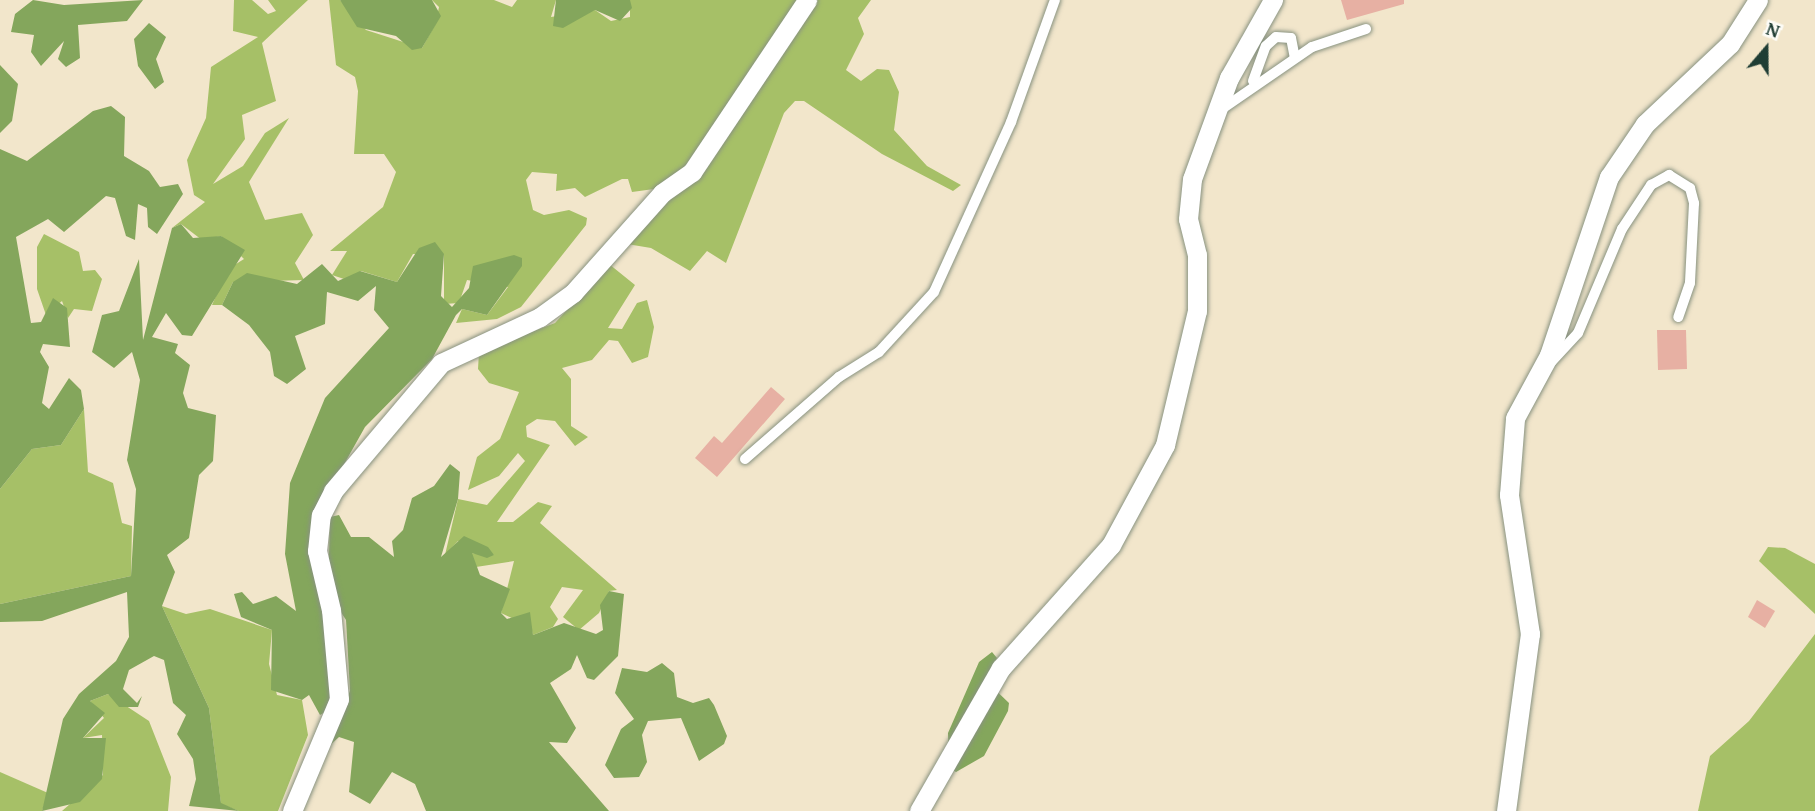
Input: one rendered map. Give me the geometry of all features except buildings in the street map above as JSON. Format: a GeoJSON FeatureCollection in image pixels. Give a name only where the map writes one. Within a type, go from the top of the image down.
{"type":"FeatureCollection","features":[{"type":"Feature","properties":{"kind":"street"},"geometry":{"type":"LineString","coordinates":[[292,811],[339,699],[331,610],[317,551],[321,515],[333,492],[440,362],[540,317],[573,293],[662,193],[692,172],[807,0]]}},
{"type":"Feature","properties":{"kind":"street"},"geometry":{"type":"LineString","coordinates":[[919,811],[1001,668],[1111,545],[1165,445],[1197,311],[1197,255],[1188,219],[1192,179],[1213,116],[1273,0]]}},
{"type":"Feature","properties":{"kind":"street"},"geometry":{"type":"LineString","coordinates":[[1506,811],[1530,634],[1509,495],[1510,437],[1541,371],[1609,177],[1645,124],[1730,44],[1758,0]]}},
{"type":"Feature","properties":{"kind":"lane"},"geometry":{"type":"LineString","coordinates":[[745,459],[839,377],[879,352],[934,292],[1021,96],[1055,0]]}},
{"type":"Feature","properties":{"kind":"lane"},"geometry":{"type":"LineString","coordinates":[[1213,116],[1252,84],[1295,58],[1366,29]]}},
{"type":"Feature","properties":{"kind":"lane"},"geometry":{"type":"LineString","coordinates":[[1252,84],[1266,46],[1276,37],[1291,38],[1295,58]]}},
{"type":"Feature","properties":{"kind":"lane"},"geometry":{"type":"LineString","coordinates":[[1541,371],[1578,333],[1622,229],[1651,185],[1669,175],[1690,188],[1694,204],[1690,283],[1678,317]]}},
{"type":"Feature","properties":{"kind":"green space"},"geometry":{"type":"Polygon","coordinates":[[[33,0],[64,5],[143,0],[127,21],[78,25],[80,58],[66,67],[58,59],[64,41],[41,66],[31,52],[34,35],[11,32],[15,14],[33,0]]]}},
{"type":"Feature","properties":{"kind":"green space"},"geometry":{"type":"Polygon","coordinates":[[[234,0],[252,0],[268,14],[276,11],[268,0],[308,0],[262,43],[276,101],[242,115],[245,139],[213,184],[243,166],[265,133],[289,118],[249,182],[265,220],[302,213],[313,235],[295,263],[304,280],[233,282],[222,305],[212,305],[228,269],[244,259],[221,236],[202,240],[181,224],[172,228],[205,202],[194,195],[187,160],[206,118],[211,67],[258,37],[233,31],[234,0]]]}},
{"type":"Feature","properties":{"kind":"green space"},"geometry":{"type":"Polygon","coordinates":[[[329,0],[340,0],[366,30],[422,48],[435,25],[439,7],[432,0],[494,0],[512,7],[517,0],[556,0],[551,17],[595,10],[611,21],[630,17],[630,0],[871,0],[858,18],[864,34],[846,70],[861,81],[877,69],[889,70],[899,92],[894,130],[927,166],[961,185],[953,191],[882,154],[804,101],[795,101],[784,113],[726,263],[707,251],[690,271],[651,248],[627,244],[654,189],[632,192],[628,179],[622,179],[585,197],[575,188],[556,191],[557,174],[532,172],[526,180],[533,210],[544,215],[569,210],[587,218],[586,225],[521,307],[497,319],[456,323],[462,309],[487,315],[508,287],[467,280],[459,303],[444,304],[444,254],[413,254],[397,282],[361,271],[347,280],[332,275],[347,251],[330,251],[383,207],[396,172],[384,154],[354,154],[358,91],[355,77],[336,65],[329,0]]]}},
{"type":"Feature","properties":{"kind":"green space"},"geometry":{"type":"Polygon","coordinates":[[[340,0],[432,0],[441,16],[422,48],[412,50],[396,36],[357,27],[340,0]]]}},
{"type":"Feature","properties":{"kind":"green space"},"geometry":{"type":"Polygon","coordinates":[[[556,0],[630,0],[632,8],[620,21],[595,10],[563,28],[553,26],[556,0]]]}},
{"type":"Feature","properties":{"kind":"green space"},"geometry":{"type":"Polygon","coordinates":[[[149,23],[166,37],[156,59],[164,82],[155,89],[138,66],[134,39],[149,23]]]}},
{"type":"Feature","properties":{"kind":"green space"},"geometry":{"type":"Polygon","coordinates":[[[0,65],[18,84],[12,121],[0,133],[0,65]]]}},
{"type":"Feature","properties":{"kind":"green space"},"geometry":{"type":"Polygon","coordinates":[[[111,106],[125,117],[124,156],[149,171],[160,187],[178,184],[183,194],[157,234],[148,227],[147,208],[138,204],[135,240],[126,236],[115,198],[106,196],[64,232],[48,219],[16,237],[31,323],[41,322],[53,298],[67,308],[70,347],[43,344],[40,352],[49,367],[42,403],[49,409],[69,378],[81,390],[84,409],[61,445],[32,449],[0,489],[0,149],[27,161],[93,111],[111,106]]]}},
{"type":"Feature","properties":{"kind":"green space"},"geometry":{"type":"Polygon","coordinates":[[[181,224],[193,238],[221,236],[245,250],[192,336],[182,335],[166,313],[152,337],[178,344],[175,353],[190,365],[183,393],[188,408],[216,415],[213,461],[199,475],[189,538],[167,555],[175,572],[162,606],[209,708],[221,803],[239,811],[189,806],[196,779],[193,759],[177,734],[186,715],[173,703],[164,660],[154,656],[129,670],[123,689],[137,703],[142,696],[138,707],[119,707],[108,694],[90,701],[105,713],[83,738],[106,738],[102,779],[80,802],[42,811],[63,719],[79,694],[116,661],[129,637],[127,592],[42,621],[0,622],[0,604],[131,576],[136,489],[127,460],[140,380],[132,352],[114,368],[92,352],[102,315],[119,311],[139,259],[143,340],[172,228],[181,224]]]}},
{"type":"Feature","properties":{"kind":"green space"},"geometry":{"type":"Polygon","coordinates":[[[44,234],[79,252],[83,271],[95,270],[102,279],[92,311],[74,309],[68,318],[62,301],[46,315],[37,289],[37,247],[44,234]]]}},
{"type":"Feature","properties":{"kind":"green space"},"geometry":{"type":"Polygon","coordinates":[[[435,242],[444,254],[441,296],[452,307],[469,288],[473,266],[514,255],[522,258],[522,266],[487,315],[462,309],[456,315],[432,359],[365,427],[315,516],[335,668],[327,711],[320,715],[309,695],[302,700],[271,690],[272,630],[241,617],[234,594],[242,592],[253,604],[276,596],[296,611],[285,554],[290,483],[325,398],[389,328],[374,310],[376,286],[358,301],[327,292],[325,324],[295,336],[306,369],[287,384],[274,376],[270,352],[249,325],[222,305],[233,282],[247,273],[297,284],[322,264],[338,281],[360,271],[397,282],[419,248],[435,242]]]}},
{"type":"Feature","properties":{"kind":"green space"},"geometry":{"type":"Polygon","coordinates":[[[609,264],[635,285],[608,328],[622,329],[637,303],[647,300],[654,327],[648,357],[632,363],[618,341],[609,340],[592,360],[562,368],[571,379],[571,426],[588,437],[575,446],[555,421],[537,419],[526,426],[527,437],[550,445],[497,522],[513,522],[538,502],[552,506],[540,523],[617,590],[609,591],[599,613],[579,630],[563,617],[583,590],[562,587],[550,607],[558,619],[553,627],[533,635],[531,627],[501,613],[514,561],[476,567],[471,553],[494,555],[458,541],[445,555],[458,499],[487,505],[525,461],[518,453],[499,476],[468,490],[477,457],[500,439],[519,392],[489,383],[478,369],[479,352],[555,323],[609,264]]]}},
{"type":"Feature","properties":{"kind":"green space"},"geometry":{"type":"Polygon","coordinates":[[[84,409],[88,472],[113,483],[122,523],[132,526],[131,576],[0,604],[0,489],[32,449],[61,445],[84,409]]]}},
{"type":"Feature","properties":{"kind":"green space"},"geometry":{"type":"Polygon","coordinates":[[[450,464],[460,472],[458,499],[441,557],[464,536],[488,547],[494,555],[487,558],[472,553],[480,575],[510,589],[501,613],[507,619],[530,612],[533,635],[564,623],[596,634],[603,630],[600,605],[609,591],[624,594],[618,656],[594,680],[587,678],[577,655],[571,669],[550,683],[576,728],[567,743],[549,742],[609,811],[426,811],[415,784],[392,772],[370,804],[349,792],[354,742],[339,737],[326,749],[350,691],[346,620],[328,592],[330,517],[339,515],[351,537],[369,537],[394,557],[392,541],[403,530],[412,498],[434,486],[450,464]]]}},
{"type":"Feature","properties":{"kind":"green space"},"geometry":{"type":"Polygon","coordinates":[[[1768,547],[1785,548],[1815,564],[1815,614],[1759,561],[1768,547]]]}},
{"type":"Feature","properties":{"kind":"green space"},"geometry":{"type":"Polygon","coordinates":[[[162,606],[186,614],[210,609],[272,630],[269,664],[277,695],[302,700],[308,735],[278,811],[239,811],[221,804],[209,708],[162,606]]]}},
{"type":"Feature","properties":{"kind":"green space"},"geometry":{"type":"Polygon","coordinates":[[[1815,634],[1815,811],[1698,811],[1710,756],[1749,721],[1815,634]]]}},
{"type":"Feature","properties":{"kind":"green space"},"geometry":{"type":"Polygon","coordinates":[[[992,652],[997,658],[985,680],[1009,703],[1008,711],[984,756],[956,772],[949,768],[948,733],[979,662],[992,652]]]}},
{"type":"Feature","properties":{"kind":"green space"},"geometry":{"type":"Polygon","coordinates":[[[662,663],[674,673],[677,697],[693,703],[709,698],[727,736],[724,744],[699,761],[681,718],[648,721],[642,735],[647,762],[639,777],[614,778],[605,765],[621,729],[634,719],[615,693],[622,668],[647,672],[662,663]]]}},
{"type":"Feature","properties":{"kind":"green space"},"geometry":{"type":"Polygon","coordinates":[[[108,694],[149,721],[171,777],[168,811],[62,811],[103,775],[102,735],[83,738],[104,718],[90,701],[108,694]]]}},
{"type":"Feature","properties":{"kind":"green space"},"geometry":{"type":"Polygon","coordinates":[[[0,772],[48,793],[42,811],[0,811],[0,772]]]}}]}
